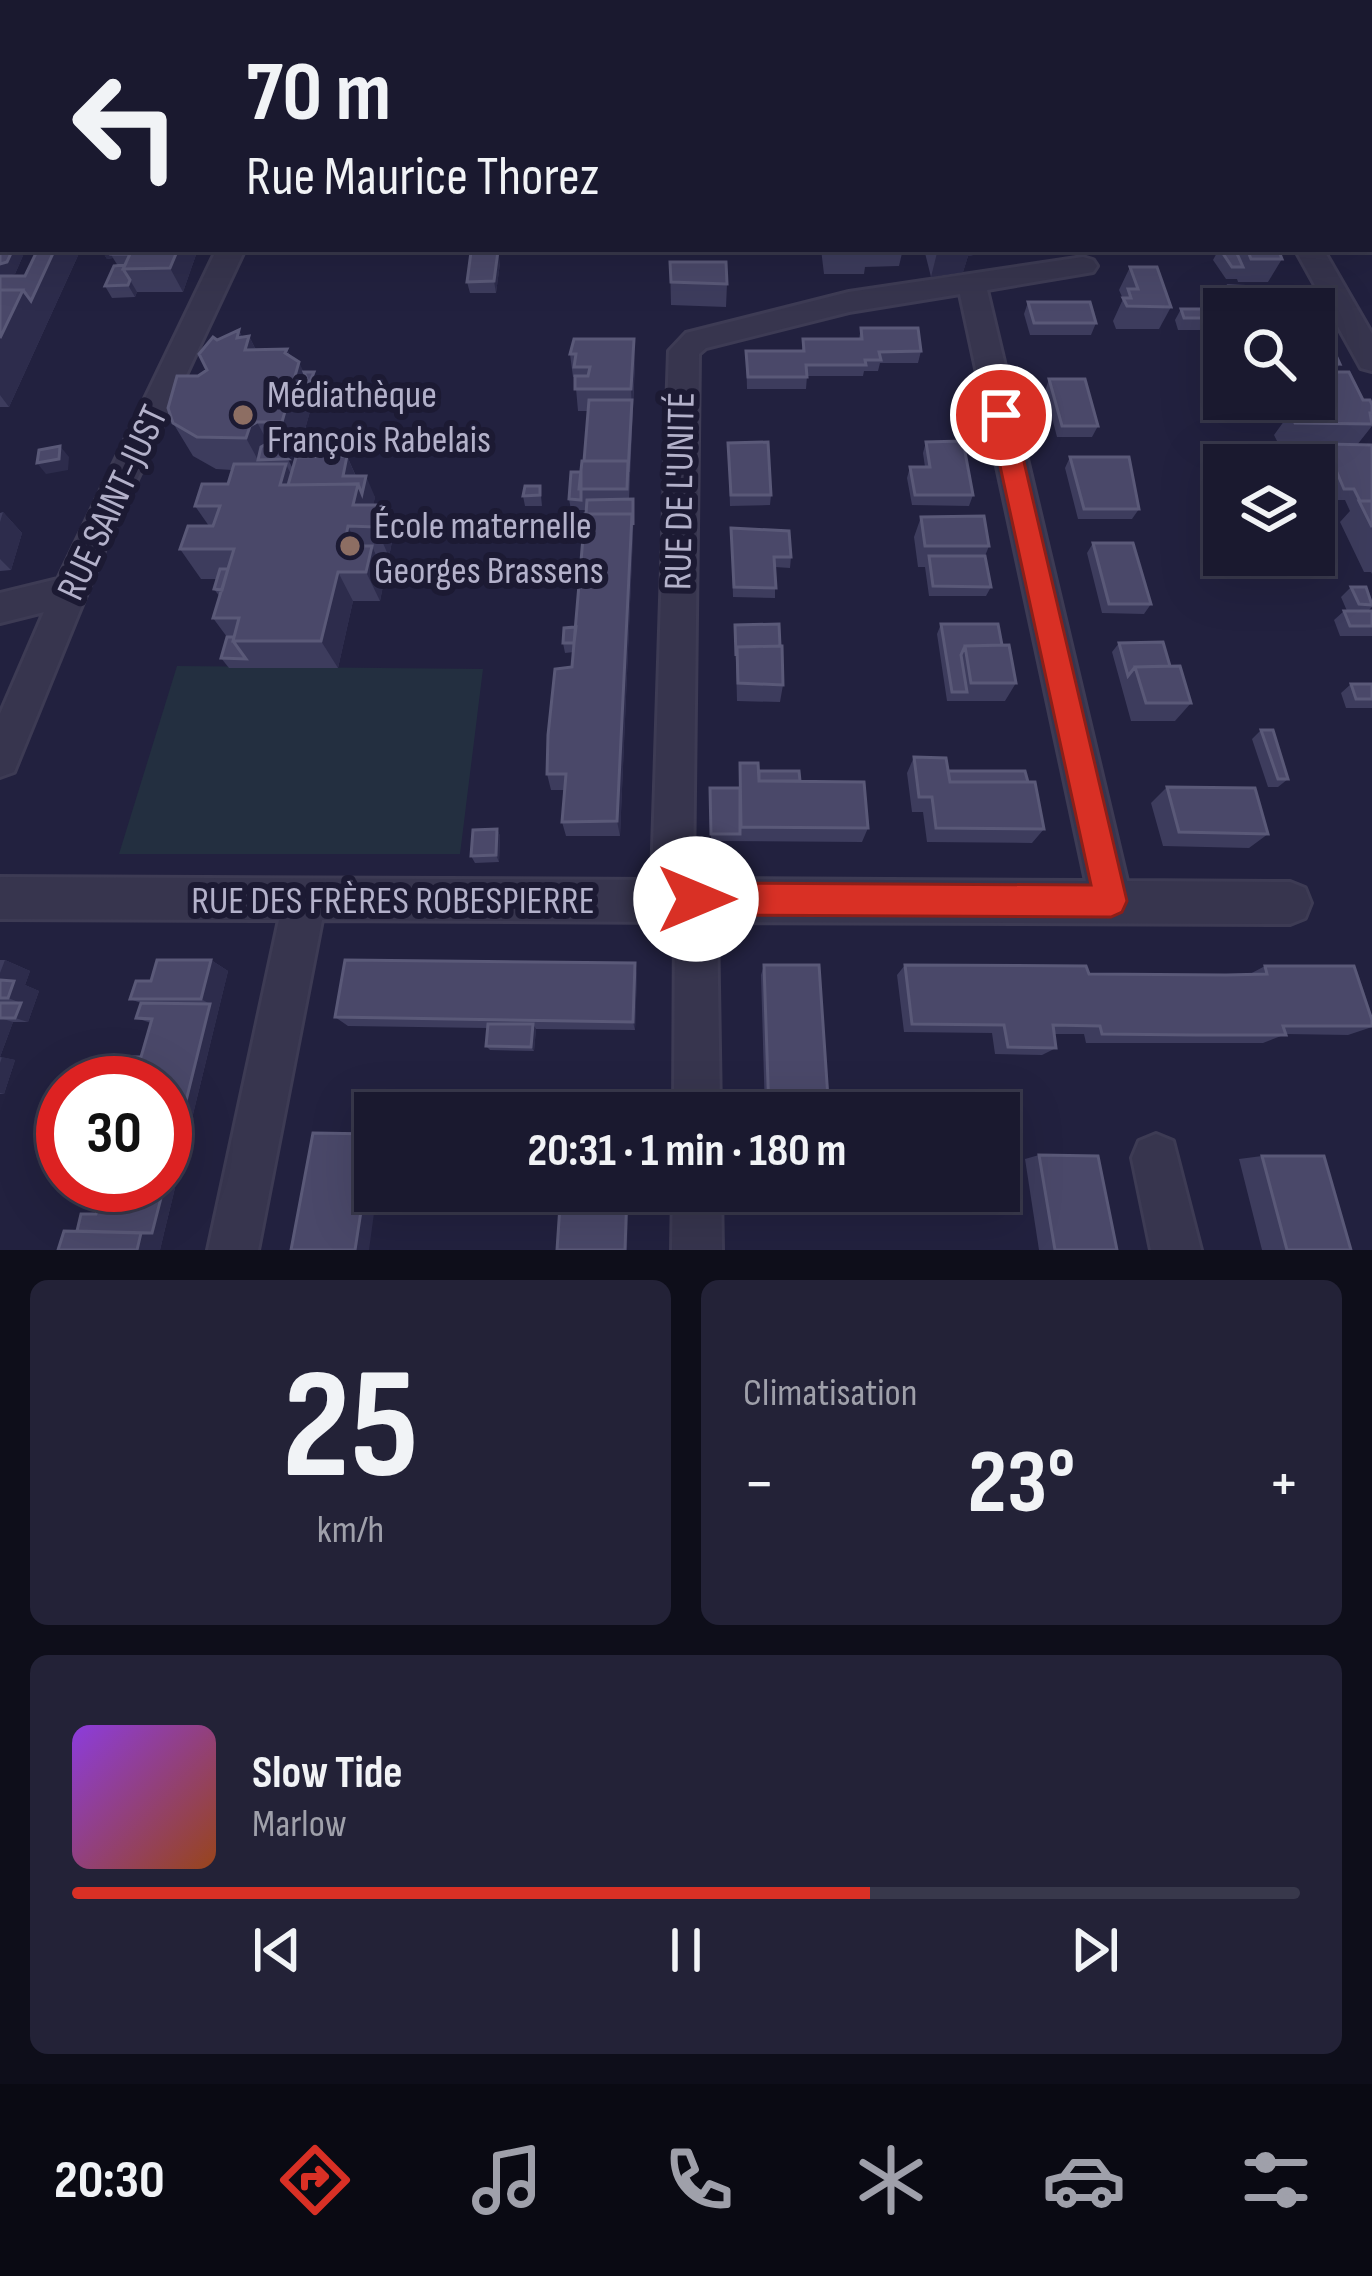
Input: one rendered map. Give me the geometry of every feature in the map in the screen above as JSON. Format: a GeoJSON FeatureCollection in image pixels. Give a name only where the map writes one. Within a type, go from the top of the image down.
{"type":"FeatureCollection","features":[{"type":"Feature","properties":{"kind":"street","name":"RUE SAINT-JUST"},"geometry":{"type":"LineString","coordinates":[[0,759],[68,591],[231,252]]}},
{"type":"Feature","properties":{"kind":"street"},"geometry":{"type":"LineString","coordinates":[[1311,252],[1372,360]]}},
{"type":"Feature","properties":{"kind":"street","name":"RUE DE L'UNITÉ"},"geometry":{"type":"LineString","coordinates":[[684,899],[684,351],[696,340],[835,304],[1083,266]]}},
{"type":"Feature","properties":{"kind":"street"},"geometry":{"type":"LineString","coordinates":[[971,282],[1111,901]]}},
{"type":"Feature","properties":{"kind":"street"},"geometry":{"type":"LineString","coordinates":[[0,608],[68,591]]}},
{"type":"Feature","properties":{"kind":"street","name":"RUE DES FRÈRES ROBESPIERRE"},"geometry":{"type":"LineString","coordinates":[[0,898],[1290,902]]}},
{"type":"Feature","properties":{"kind":"street"},"geometry":{"type":"LineString","coordinates":[[232,1250],[305,898]]}},
{"type":"Feature","properties":{"kind":"street"},"geometry":{"type":"LineString","coordinates":[[684,899],[696,1092]]}},
{"type":"Feature","properties":{"kind":"street"},"geometry":{"type":"LineString","coordinates":[[1156,1158],[1177,1250]]}},
{"type":"Feature","properties":{"kind":"street"},"geometry":{"type":"LineString","coordinates":[[697,1212],[697,1250]]}},
{"type":"Feature","properties":{"kind":"shaded area"},"geometry":{"type":"Polygon","coordinates":[[[177,666],[483,669],[460,854],[119,854],[177,666]]]}},
{"type":"Feature","properties":{"kind":"building"},"geometry":{"type":"Polygon","coordinates":[[[0,252],[12,252],[7,262],[0,264],[0,252]]]}},
{"type":"Feature","properties":{"kind":"building"},"geometry":{"type":"Polygon","coordinates":[[[37,252],[54,252],[31,301],[23,290],[0,290],[0,276],[25,276],[37,252]]]}},
{"type":"Feature","properties":{"kind":"building"},"geometry":{"type":"Polygon","coordinates":[[[177,252],[170,268],[123,269],[130,254],[111,254],[177,252]]]}},
{"type":"Feature","properties":{"kind":"building"},"geometry":{"type":"Polygon","coordinates":[[[471,252],[498,252],[494,281],[467,282],[471,252]]]}},
{"type":"Feature","properties":{"kind":"building"},"geometry":{"type":"Polygon","coordinates":[[[1222,252],[1236,252],[1243,267],[1232,267],[1222,252]]]}},
{"type":"Feature","properties":{"kind":"building"},"geometry":{"type":"Polygon","coordinates":[[[1248,252],[1279,252],[1282,259],[1251,259],[1248,252]]]}},
{"type":"Feature","properties":{"kind":"building"},"geometry":{"type":"Polygon","coordinates":[[[670,262],[726,262],[727,284],[671,282],[670,262]]]}},
{"type":"Feature","properties":{"kind":"building"},"geometry":{"type":"Polygon","coordinates":[[[125,265],[128,285],[105,286],[114,266],[125,265]]]}},
{"type":"Feature","properties":{"kind":"building"},"geometry":{"type":"Polygon","coordinates":[[[1130,267],[1157,267],[1171,307],[1127,306],[1123,298],[1131,298],[1128,289],[1138,289],[1130,267]]]}},
{"type":"Feature","properties":{"kind":"building"},"geometry":{"type":"Polygon","coordinates":[[[0,290],[23,290],[0,338],[0,290]]]}},
{"type":"Feature","properties":{"kind":"building"},"geometry":{"type":"Polygon","coordinates":[[[1028,302],[1090,302],[1096,323],[1034,323],[1028,302]]]}},
{"type":"Feature","properties":{"kind":"building"},"geometry":{"type":"Polygon","coordinates":[[[1181,309],[1203,309],[1203,318],[1184,318],[1181,309]]]}},
{"type":"Feature","properties":{"kind":"building"},"geometry":{"type":"Polygon","coordinates":[[[861,328],[918,328],[921,351],[879,352],[881,360],[865,360],[866,365],[806,365],[807,377],[748,377],[746,351],[804,351],[803,339],[862,339],[861,328]]]}},
{"type":"Feature","properties":{"kind":"building"},"geometry":{"type":"Polygon","coordinates":[[[239,330],[237,338],[249,336],[245,350],[287,349],[285,353],[299,362],[282,422],[257,422],[246,438],[197,437],[173,423],[168,408],[177,376],[198,376],[207,370],[199,354],[213,337],[217,340],[239,330]]]}},
{"type":"Feature","properties":{"kind":"building"},"geometry":{"type":"Polygon","coordinates":[[[574,339],[634,339],[631,389],[575,389],[575,376],[588,376],[590,367],[574,367],[576,354],[570,354],[574,339]]]}},
{"type":"Feature","properties":{"kind":"building"},"geometry":{"type":"Polygon","coordinates":[[[1335,372],[1349,372],[1363,400],[1372,405],[1372,424],[1295,423],[1335,420],[1335,372]]]}},
{"type":"Feature","properties":{"kind":"building"},"geometry":{"type":"Polygon","coordinates":[[[1049,379],[1085,379],[1098,426],[1062,426],[1049,379]]]}},
{"type":"Feature","properties":{"kind":"building"},"geometry":{"type":"Polygon","coordinates":[[[589,400],[632,400],[628,472],[628,461],[584,461],[589,400]]]}},
{"type":"Feature","properties":{"kind":"building"},"geometry":{"type":"Polygon","coordinates":[[[963,441],[973,495],[915,495],[910,467],[930,467],[926,442],[963,441]]]}},
{"type":"Feature","properties":{"kind":"building"},"geometry":{"type":"Polygon","coordinates":[[[768,442],[771,495],[731,495],[728,443],[768,442]]]}},
{"type":"Feature","properties":{"kind":"building"},"geometry":{"type":"Polygon","coordinates":[[[268,443],[288,459],[258,460],[261,447],[268,443]]]}},
{"type":"Feature","properties":{"kind":"building"},"geometry":{"type":"Polygon","coordinates":[[[1335,444],[1372,445],[1372,501],[1360,501],[1354,489],[1344,489],[1335,468],[1335,444]]]}},
{"type":"Feature","properties":{"kind":"building"},"geometry":{"type":"Polygon","coordinates":[[[60,446],[59,459],[37,463],[39,450],[60,446]]]}},
{"type":"Feature","properties":{"kind":"building"},"geometry":{"type":"Polygon","coordinates":[[[347,456],[343,476],[366,476],[362,494],[358,484],[288,485],[296,457],[347,456]]]}},
{"type":"Feature","properties":{"kind":"building"},"geometry":{"type":"Polygon","coordinates":[[[1070,457],[1129,457],[1139,509],[1084,509],[1070,457]]]}},
{"type":"Feature","properties":{"kind":"building"},"geometry":{"type":"Polygon","coordinates":[[[582,461],[628,461],[627,489],[579,489],[582,461]]]}},
{"type":"Feature","properties":{"kind":"building"},"geometry":{"type":"Polygon","coordinates":[[[234,464],[286,464],[280,485],[358,484],[353,505],[381,505],[376,527],[348,526],[344,546],[372,546],[366,572],[338,572],[321,641],[233,641],[239,618],[213,618],[234,549],[180,549],[188,526],[213,526],[220,506],[195,506],[202,484],[228,484],[234,464]]]}},
{"type":"Feature","properties":{"kind":"building"},"geometry":{"type":"Polygon","coordinates":[[[571,472],[581,472],[581,500],[569,499],[571,472]]]}},
{"type":"Feature","properties":{"kind":"building"},"geometry":{"type":"Polygon","coordinates":[[[525,486],[540,486],[540,495],[523,496],[525,486]]]}},
{"type":"Feature","properties":{"kind":"building"},"geometry":{"type":"Polygon","coordinates":[[[633,499],[633,525],[632,514],[586,514],[587,500],[633,499]]]}},
{"type":"Feature","properties":{"kind":"building"},"geometry":{"type":"Polygon","coordinates":[[[1359,501],[1372,501],[1372,527],[1359,501]]]}},
{"type":"Feature","properties":{"kind":"building"},"geometry":{"type":"Polygon","coordinates":[[[585,514],[632,514],[617,821],[562,822],[566,774],[547,774],[548,735],[555,669],[572,667],[585,514]]]}},
{"type":"Feature","properties":{"kind":"building"},"geometry":{"type":"Polygon","coordinates":[[[984,516],[989,546],[925,546],[921,517],[984,516]]]}},
{"type":"Feature","properties":{"kind":"building"},"geometry":{"type":"Polygon","coordinates":[[[731,528],[789,531],[791,557],[774,557],[776,588],[734,587],[731,528]]]}},
{"type":"Feature","properties":{"kind":"building"},"geometry":{"type":"Polygon","coordinates":[[[1093,543],[1133,543],[1151,604],[1109,604],[1093,543]]]}},
{"type":"Feature","properties":{"kind":"building"},"geometry":{"type":"Polygon","coordinates":[[[929,556],[985,556],[991,587],[933,586],[929,556]]]}},
{"type":"Feature","properties":{"kind":"building"},"geometry":{"type":"Polygon","coordinates":[[[220,569],[228,569],[222,590],[214,589],[220,569]]]}},
{"type":"Feature","properties":{"kind":"building"},"geometry":{"type":"Polygon","coordinates":[[[1351,587],[1366,587],[1372,605],[1359,604],[1351,587]]]}},
{"type":"Feature","properties":{"kind":"building"},"geometry":{"type":"Polygon","coordinates":[[[1344,611],[1372,611],[1372,626],[1350,626],[1344,611]]]}},
{"type":"Feature","properties":{"kind":"building"},"geometry":{"type":"Polygon","coordinates":[[[779,624],[780,646],[737,647],[736,656],[735,625],[779,624]]]}},
{"type":"Feature","properties":{"kind":"building"},"geometry":{"type":"Polygon","coordinates":[[[941,624],[998,624],[1002,645],[965,646],[961,655],[967,692],[952,692],[941,624]]]}},
{"type":"Feature","properties":{"kind":"building"},"geometry":{"type":"Polygon","coordinates":[[[576,627],[574,643],[563,643],[564,628],[576,627]]]}},
{"type":"Feature","properties":{"kind":"building"},"geometry":{"type":"Polygon","coordinates":[[[227,637],[234,637],[246,659],[221,658],[227,637]]]}},
{"type":"Feature","properties":{"kind":"building"},"geometry":{"type":"Polygon","coordinates":[[[1163,642],[1170,666],[1135,667],[1128,676],[1119,643],[1163,642]]]}},
{"type":"Feature","properties":{"kind":"building"},"geometry":{"type":"Polygon","coordinates":[[[1009,645],[1016,683],[971,683],[965,646],[1009,645]]]}},
{"type":"Feature","properties":{"kind":"building"},"geometry":{"type":"Polygon","coordinates":[[[782,646],[783,685],[738,683],[737,647],[782,646]]]}},
{"type":"Feature","properties":{"kind":"building"},"geometry":{"type":"Polygon","coordinates":[[[1180,666],[1191,703],[1146,703],[1135,667],[1180,666]]]}},
{"type":"Feature","properties":{"kind":"building"},"geometry":{"type":"Polygon","coordinates":[[[1351,684],[1372,684],[1372,699],[1356,699],[1351,684]]]}},
{"type":"Feature","properties":{"kind":"building"},"geometry":{"type":"Polygon","coordinates":[[[1261,730],[1273,730],[1288,779],[1278,779],[1261,730]]]}},
{"type":"Feature","properties":{"kind":"building"},"geometry":{"type":"Polygon","coordinates":[[[914,757],[946,758],[950,782],[1035,782],[1044,829],[936,828],[932,797],[919,797],[914,757]]]}},
{"type":"Feature","properties":{"kind":"building"},"geometry":{"type":"Polygon","coordinates":[[[740,763],[758,763],[759,781],[864,782],[868,828],[741,827],[740,763]]]}},
{"type":"Feature","properties":{"kind":"building"},"geometry":{"type":"Polygon","coordinates":[[[759,771],[799,771],[800,781],[759,781],[759,771]]]}},
{"type":"Feature","properties":{"kind":"building"},"geometry":{"type":"Polygon","coordinates":[[[948,771],[1025,771],[1028,782],[950,782],[948,771]]]}},
{"type":"Feature","properties":{"kind":"building"},"geometry":{"type":"Polygon","coordinates":[[[1167,787],[1255,788],[1268,834],[1179,832],[1167,787]]]}},
{"type":"Feature","properties":{"kind":"building"},"geometry":{"type":"Polygon","coordinates":[[[710,788],[740,788],[740,834],[711,834],[710,788]]]}},
{"type":"Feature","properties":{"kind":"building"},"geometry":{"type":"Polygon","coordinates":[[[497,829],[496,855],[471,856],[473,830],[497,829]]]}},
{"type":"Feature","properties":{"kind":"building"},"geometry":{"type":"Polygon","coordinates":[[[157,960],[211,960],[201,999],[130,999],[136,981],[151,981],[157,960]]]}},
{"type":"Feature","properties":{"kind":"building"},"geometry":{"type":"Polygon","coordinates":[[[345,960],[635,963],[633,1022],[335,1017],[345,960]]]}},
{"type":"Feature","properties":{"kind":"building"},"geometry":{"type":"Polygon","coordinates":[[[764,965],[819,965],[828,1092],[768,1092],[764,965]]]}},
{"type":"Feature","properties":{"kind":"building"},"geometry":{"type":"Polygon","coordinates":[[[905,965],[1086,966],[1089,974],[1226,975],[1267,974],[1265,966],[1354,966],[1372,1026],[1283,1026],[1286,1035],[1196,1035],[1102,1034],[1100,1026],[1053,1025],[1056,1048],[1008,1047],[1004,1025],[912,1024],[905,965]]]}},
{"type":"Feature","properties":{"kind":"building"},"geometry":{"type":"Polygon","coordinates":[[[0,980],[14,981],[8,998],[0,998],[0,980]]]}},
{"type":"Feature","properties":{"kind":"building"},"geometry":{"type":"Polygon","coordinates":[[[0,1003],[21,1003],[15,1018],[0,1018],[0,1003]]]}},
{"type":"Feature","properties":{"kind":"building"},"geometry":{"type":"Polygon","coordinates":[[[141,1003],[210,1004],[192,1077],[192,1056],[141,1056],[152,1019],[136,1018],[141,1003]]]}},
{"type":"Feature","properties":{"kind":"building"},"geometry":{"type":"Polygon","coordinates":[[[488,1024],[533,1024],[531,1047],[486,1046],[488,1024]]]}},
{"type":"Feature","properties":{"kind":"building"},"geometry":{"type":"Polygon","coordinates":[[[313,1133],[354,1134],[354,1212],[361,1212],[355,1250],[291,1250],[313,1133]]]}},
{"type":"Feature","properties":{"kind":"building"},"geometry":{"type":"Polygon","coordinates":[[[1039,1155],[1098,1156],[1117,1250],[1055,1250],[1039,1155]]]}},
{"type":"Feature","properties":{"kind":"building"},"geometry":{"type":"Polygon","coordinates":[[[1262,1156],[1324,1156],[1351,1250],[1287,1250],[1262,1156]]]}},
{"type":"Feature","properties":{"kind":"building"},"geometry":{"type":"Polygon","coordinates":[[[157,1212],[152,1233],[77,1231],[81,1214],[157,1212]]]}},
{"type":"Feature","properties":{"kind":"building"},"geometry":{"type":"Polygon","coordinates":[[[560,1212],[626,1212],[625,1250],[557,1250],[560,1212]]]}},
{"type":"Feature","properties":{"kind":"building"},"geometry":{"type":"Polygon","coordinates":[[[64,1231],[141,1233],[137,1250],[58,1250],[64,1231]]]}},
{"type":"Feature","properties":{"kind":"place","name":"Médiathèque François Rabelais"},"geometry":{"type":"Point","coordinates":[243,415]}},
{"type":"Feature","properties":{"kind":"place","name":"École maternelle Georges Brassens"},"geometry":{"type":"Point","coordinates":[350,546]}},
{"type":"Feature","properties":{"kind":"route"},"geometry":{"type":"LineString","coordinates":[[696,899],[1111,901],[1001,415]]}}]}
